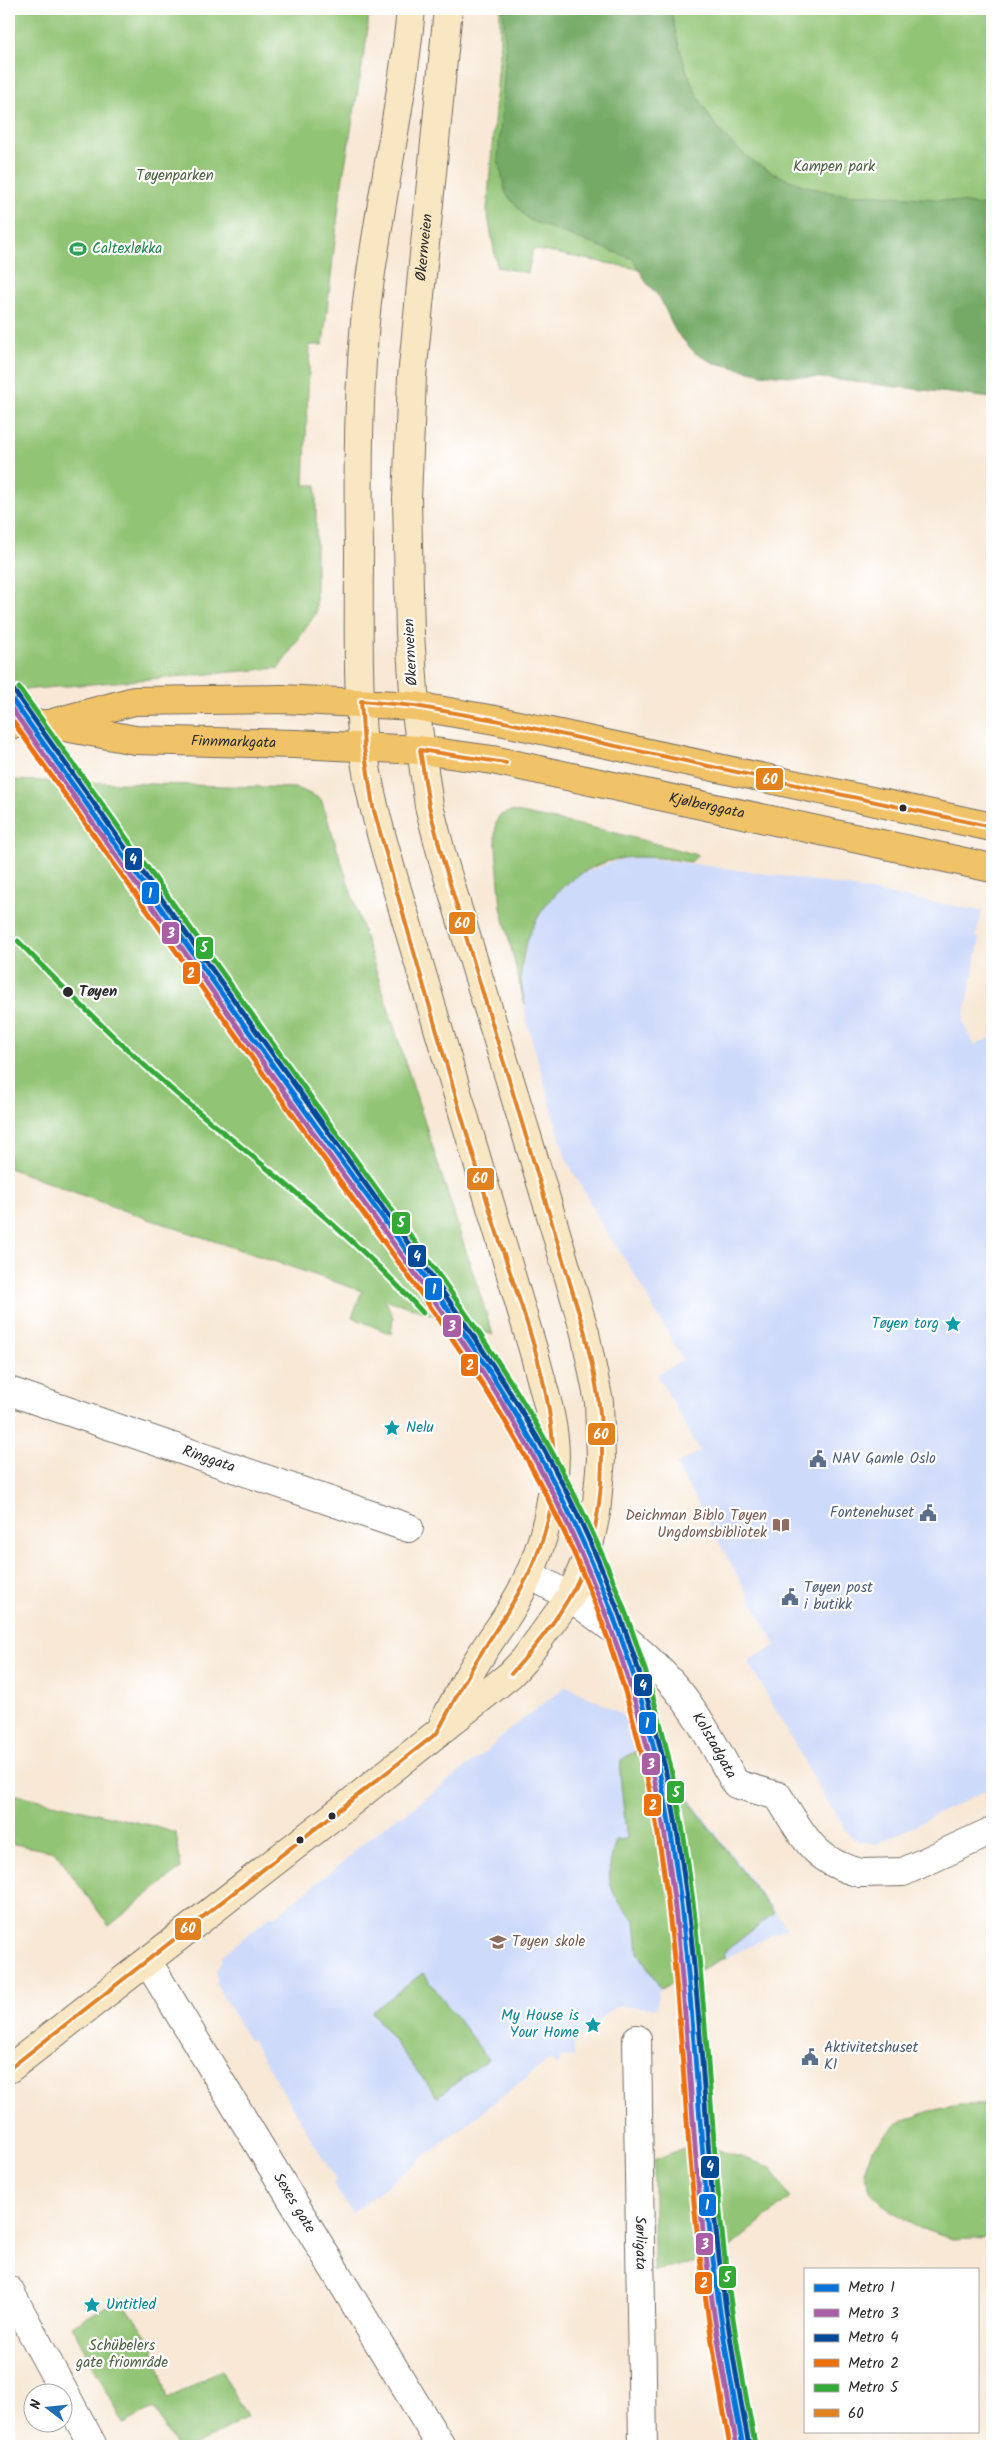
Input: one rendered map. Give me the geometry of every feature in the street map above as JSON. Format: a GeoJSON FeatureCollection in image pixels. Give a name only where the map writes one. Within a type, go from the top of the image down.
{"type":"FeatureCollection","features":[{"type":"Feature","properties":{"kind":"main road"},"geometry":{"type":"LineString","coordinates":[[411,9],[401,90],[378,225],[364,344],[358,470],[361,701],[364,747],[374,807],[390,869],[492,1217],[520,1304],[549,1409],[555,1454],[551,1504],[541,1543],[529,1574],[511,1610],[480,1656],[437,1733]]}},
{"type":"Feature","properties":{"kind":"main road","name":"Økernveien"},"geometry":{"type":"LineString","coordinates":[[9,2069],[148,1962],[511,1674],[524,1660],[570,1597],[586,1560],[596,1513],[601,1459],[599,1402],[584,1333],[550,1212],[443,860],[429,806],[415,706],[408,570],[409,429],[448,9]]}},
{"type":"Feature","properties":{"kind":"main road","name":"Finnmarkgata"},"geometry":{"type":"LineString","coordinates":[[48,724],[134,701],[296,699],[361,701],[415,706]]}},
{"type":"Feature","properties":{"kind":"main road"},"geometry":{"type":"LineString","coordinates":[[415,706],[495,720],[992,828]]}},
{"type":"Feature","properties":{"kind":"main road","name":"Finnmarkgata"},"geometry":{"type":"LineString","coordinates":[[9,724],[48,724],[135,740],[420,750]]}},
{"type":"Feature","properties":{"kind":"main road","name":"Kjølberggata"},"geometry":{"type":"LineString","coordinates":[[420,750],[493,760],[992,868]]}},
{"type":"Feature","properties":{"kind":"street","name":"Ringgata"},"geometry":{"type":"LineString","coordinates":[[9,1391],[409,1528]]}},
{"type":"Feature","properties":{"kind":"street","name":"Kolstadgata"},"geometry":{"type":"LineString","coordinates":[[529,1574],[570,1597],[617,1631],[668,1680],[692,1709],[736,1784],[778,1796],[813,1850],[844,1869],[861,1873],[903,1872],[992,1831]]}},
{"type":"Feature","properties":{"kind":"street","name":"Sexes gate"},"geometry":{"type":"LineString","coordinates":[[148,1962],[441,2446]]}},
{"type":"Feature","properties":{"kind":"street","name":"Sørligata"},"geometry":{"type":"LineString","coordinates":[[637,2039],[643,2446]]}},
{"type":"Feature","properties":{"kind":"street"},"geometry":{"type":"LineString","coordinates":[[9,2290],[93,2446]]}},
{"type":"Feature","properties":{"kind":"shaded area"},"geometry":{"type":"Polygon","coordinates":[[[642,857],[810,880],[982,911],[976,937],[980,939],[963,1022],[974,1045],[992,1037],[992,1787],[877,1844],[858,1841],[848,1834],[819,1788],[748,1661],[776,1645],[676,1465],[700,1451],[657,1374],[683,1360],[631,1269],[604,1228],[566,1159],[527,1022],[520,973],[529,933],[542,909],[557,891],[582,873],[622,859],[642,857]]]}},
{"type":"Feature","properties":{"kind":"shaded area","name":"Tøyen skole"},"geometry":{"type":"Polygon","coordinates":[[[566,1686],[615,1710],[633,1724],[787,1928],[658,1991],[657,2008],[616,2006],[574,2040],[574,2057],[562,2058],[556,2066],[550,2059],[352,2213],[333,2183],[336,2180],[252,2040],[249,2041],[215,1983],[217,1982],[216,1972],[222,1960],[220,1957],[272,1915],[274,1917],[399,1815],[401,1817],[483,1754],[510,1729],[566,1686]]]}},
{"type":"Feature","properties":{"kind":"green space","name":"Tøyenparken"},"geometry":{"type":"Polygon","coordinates":[[[9,9],[369,9],[367,37],[341,189],[323,345],[310,345],[304,485],[316,485],[316,613],[279,668],[9,691],[9,9]]]}},
{"type":"Feature","properties":{"kind":"green space","name":"Kampen park"},"geometry":{"type":"Polygon","coordinates":[[[500,9],[992,9],[992,364],[830,332],[633,268],[533,249],[528,273],[497,267],[487,210],[500,49],[500,9]]]}},
{"type":"Feature","properties":{"kind":"green space","name":"Kampen park"},"geometry":{"type":"Polygon","coordinates":[[[503,9],[671,9],[689,76],[702,104],[719,129],[740,151],[765,168],[795,182],[830,192],[936,199],[992,208],[992,398],[821,378],[762,374],[712,362],[695,353],[676,332],[660,298],[646,282],[633,259],[529,220],[506,194],[498,159],[506,51],[503,9]]]}},
{"type":"Feature","properties":{"kind":"green space"},"geometry":{"type":"Polygon","coordinates":[[[9,780],[297,788],[321,799],[493,1335],[385,1299],[393,1318],[391,1334],[352,1317],[362,1291],[122,1210],[9,1168],[9,780]]]}},
{"type":"Feature","properties":{"kind":"green space"},"geometry":{"type":"Polygon","coordinates":[[[511,811],[608,831],[698,855],[691,862],[648,857],[623,858],[602,863],[567,883],[540,913],[524,950],[521,984],[525,1005],[501,907],[495,836],[496,823],[499,816],[511,811]]]}},
{"type":"Feature","properties":{"kind":"green space"},"geometry":{"type":"Polygon","coordinates":[[[646,1744],[774,1913],[723,1953],[726,1957],[661,1989],[638,1952],[635,1920],[618,1901],[610,1883],[610,1864],[616,1840],[627,1839],[620,1776],[621,1760],[646,1744]]]}},
{"type":"Feature","properties":{"kind":"green space"},"geometry":{"type":"Polygon","coordinates":[[[9,1793],[176,1833],[181,1868],[109,1926],[55,1852],[9,1843],[9,1793]]]}},
{"type":"Feature","properties":{"kind":"green space"},"geometry":{"type":"Polygon","coordinates":[[[423,1973],[488,2059],[437,2097],[372,2012],[423,1973]]]}},
{"type":"Feature","properties":{"kind":"green space"},"geometry":{"type":"Polygon","coordinates":[[[958,2105],[992,2105],[992,2237],[952,2239],[919,2228],[884,2206],[871,2192],[864,2172],[872,2149],[898,2123],[930,2111],[958,2105]]]}},
{"type":"Feature","properties":{"kind":"green space"},"geometry":{"type":"Polygon","coordinates":[[[697,2143],[771,2167],[790,2198],[717,2258],[654,2271],[654,2160],[697,2143]]]}},
{"type":"Feature","properties":{"kind":"green space","name":"Schübelers gate friområde"},"geometry":{"type":"Polygon","coordinates":[[[120,2298],[152,2343],[168,2399],[221,2370],[247,2417],[194,2446],[175,2446],[154,2408],[124,2424],[72,2326],[120,2298]]]}},
{"type":"Feature","properties":{"kind":"metro line","name":"5"},"geometry":{"type":"LineString","coordinates":[[19,688],[416,1243],[498,1361],[547,1443],[597,1542],[625,1610],[648,1680],[672,1775],[684,1835],[699,1956],[725,2262],[738,2353],[755,2444]]}},
{"type":"Feature","properties":{"kind":"metro line","name":"4"},"geometry":{"type":"LineString","coordinates":[[14,691],[466,1325],[542,1446],[575,1509],[604,1574],[629,1640],[650,1708],[675,1818],[684,1873],[696,1985],[712,2191],[720,2264],[730,2336],[749,2445]]}},
{"type":"Feature","properties":{"kind":"metro line","name":"1"},"geometry":{"type":"LineString","coordinates":[[9,695],[405,1249],[487,1367],[553,1480],[598,1576],[623,1642],[644,1710],[669,1820],[684,1931],[714,2265],[724,2338],[743,2446]]}},
{"type":"Feature","properties":{"kind":"metro line","name":"3"},"geometry":{"type":"LineString","coordinates":[[9,705],[402,1256],[483,1373],[549,1485],[593,1582],[618,1648],[639,1715],[663,1824],[678,1935],[707,2267],[737,2446]]}},
{"type":"Feature","properties":{"kind":"metro line","name":"2"},"geometry":{"type":"LineString","coordinates":[[9,716],[454,1341],[505,1420],[528,1461],[575,1555],[601,1620],[623,1686],[646,1774],[657,1829],[672,1938],[701,2267],[730,2446]]}},
{"type":"Feature","properties":{"kind":"metro line","name":"5"},"geometry":{"type":"LineString","coordinates":[[18,941],[136,1057],[177,1094],[335,1226],[395,1283],[423,1313]]}},
{"type":"Feature","properties":{"kind":"transit line","name":"60"},"geometry":{"type":"LineString","coordinates":[[9,2069],[437,1733],[468,1674],[523,1584],[540,1547],[546,1527],[551,1505],[554,1468],[552,1431],[546,1394],[537,1357],[461,1113],[373,807],[364,747],[361,701],[415,706],[495,720],[992,827]]}},
{"type":"Feature","properties":{"kind":"transit line","name":"60"},"geometry":{"type":"LineString","coordinates":[[506,763],[420,750],[429,806],[443,860],[585,1333],[597,1389],[602,1441],[601,1487],[598,1509],[594,1532],[581,1574],[575,1588],[550,1627],[511,1674]]}},
{"type":"Feature","properties":{"kind":"place","name":"Caltexløkka"},"geometry":{"type":"Point","coordinates":[78,249]}},
{"type":"Feature","properties":{"kind":"place","name":"Tøyen"},"geometry":{"type":"Point","coordinates":[68,992]}},
{"type":"Feature","properties":{"kind":"place","name":"Tøyen torg"},"geometry":{"type":"Point","coordinates":[953,1324]}},
{"type":"Feature","properties":{"kind":"place","name":"Nelu"},"geometry":{"type":"Point","coordinates":[392,1428]}},
{"type":"Feature","properties":{"kind":"place","name":"NAV Gamle Oslo"},"geometry":{"type":"Point","coordinates":[818,1459]}},
{"type":"Feature","properties":{"kind":"place","name":"Fontenehuset"},"geometry":{"type":"Point","coordinates":[928,1513]}},
{"type":"Feature","properties":{"kind":"place","name":"Deichman Biblo Tøyen Ungdomsbibliotek"},"geometry":{"type":"Point","coordinates":[781,1525]}},
{"type":"Feature","properties":{"kind":"place","name":"Tøyen post i butikk"},"geometry":{"type":"Point","coordinates":[790,1597]}},
{"type":"Feature","properties":{"kind":"place","name":"Tøyen skole"},"geometry":{"type":"Point","coordinates":[498,1942]}},
{"type":"Feature","properties":{"kind":"place","name":"My House is Your Home"},"geometry":{"type":"Point","coordinates":[593,2025]}},
{"type":"Feature","properties":{"kind":"place","name":"Aktivitetshuset K1"},"geometry":{"type":"Point","coordinates":[810,2057]}},
{"type":"Feature","properties":{"kind":"place","name":"Untitled"},"geometry":{"type":"Point","coordinates":[92,2305]}}]}
